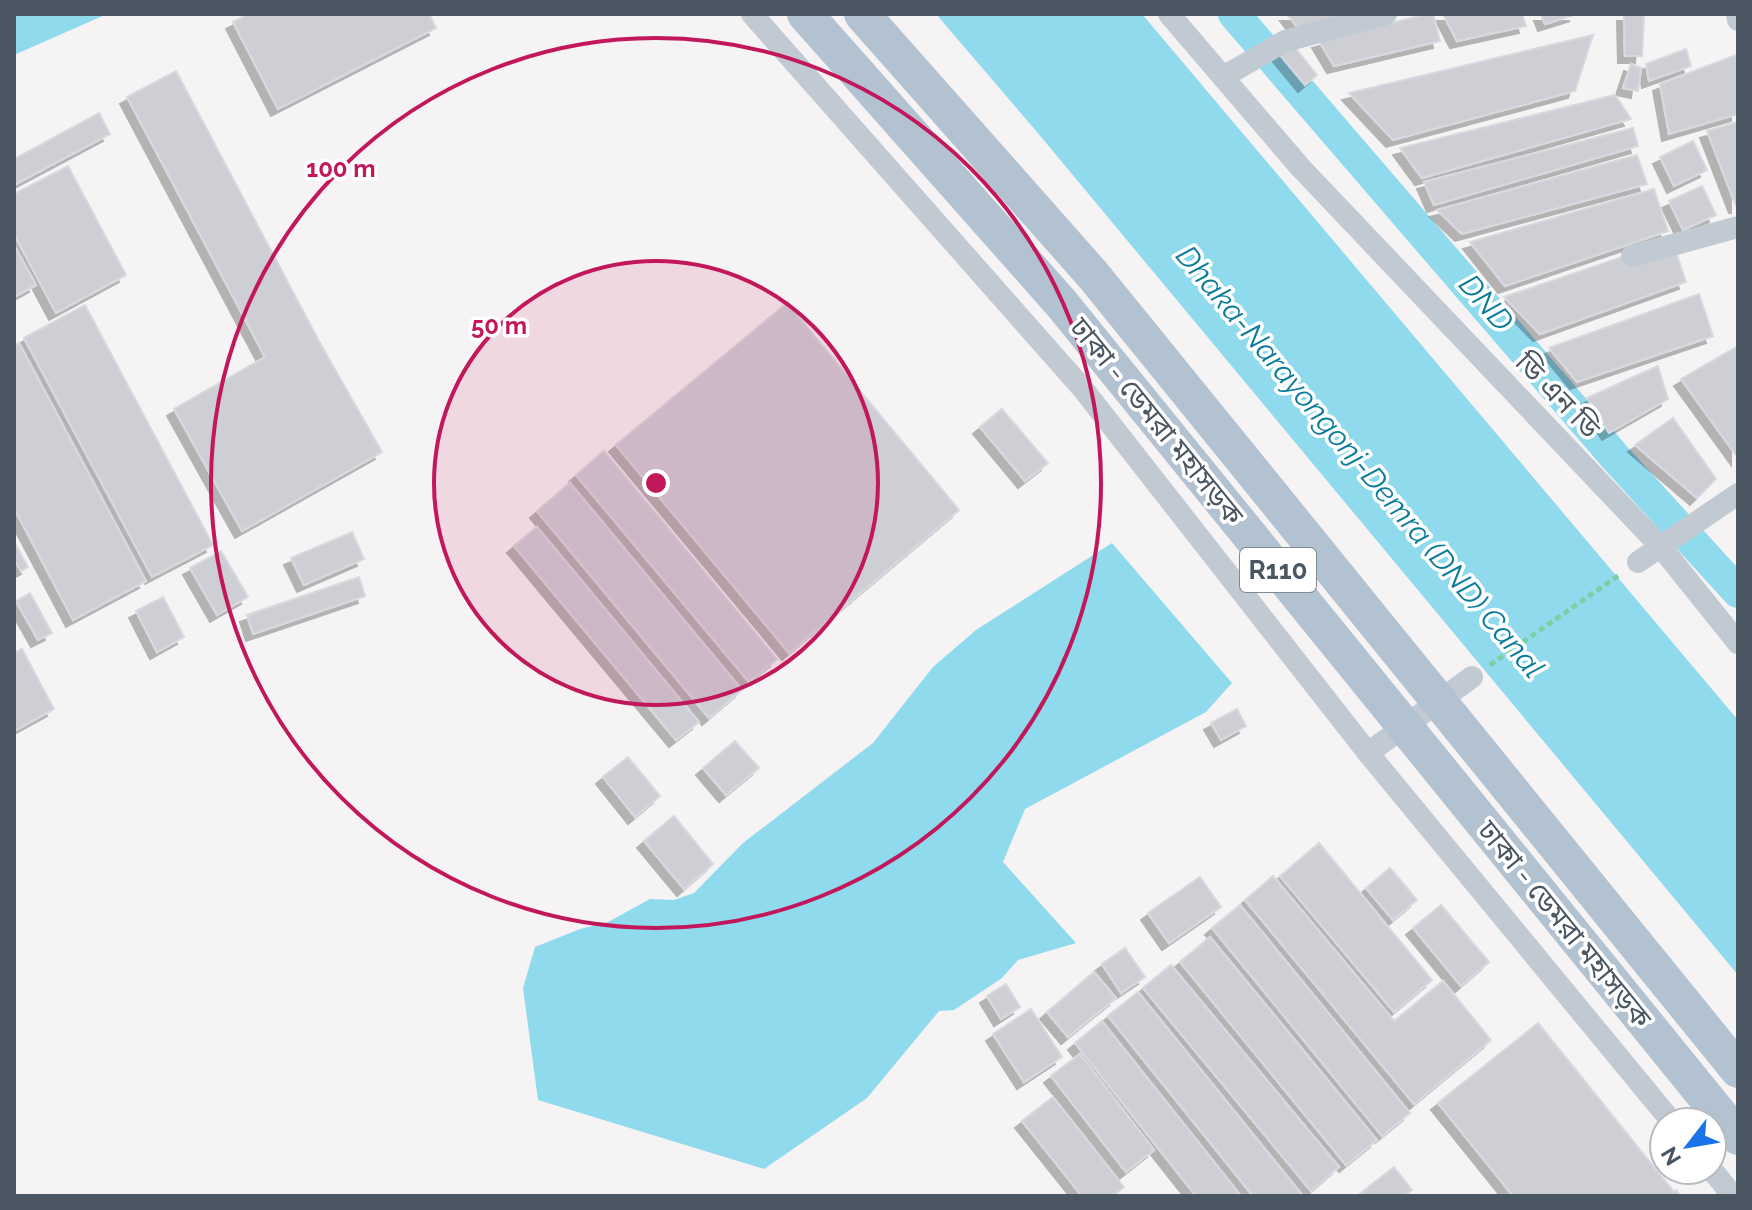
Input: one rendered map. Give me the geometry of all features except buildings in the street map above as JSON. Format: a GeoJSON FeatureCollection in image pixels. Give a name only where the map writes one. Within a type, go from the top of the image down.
{"type":"FeatureCollection","features":[{"type":"Feature","properties":{"kind":"main road","name":"ঢাকা - ডেমরা মহাসড়ক"},"geometry":{"type":"LineString","coordinates":[[805,14],[1061,303],[1738,1137]]}},
{"type":"Feature","properties":{"kind":"main road","name":"ঢাকা - ডেমরা মহাসড়ক"},"geometry":{"type":"LineString","coordinates":[[862,14],[1093,275],[1738,1070]]}},
{"type":"Feature","properties":{"kind":"street"},"geometry":{"type":"LineString","coordinates":[[752,14],[1083,389],[1368,753],[1659,1106]]}},
{"type":"Feature","properties":{"kind":"street","name":"ডি এন ডি"},"geometry":{"type":"LineString","coordinates":[[1169,14],[1311,179],[1661,547],[1738,643]]}},
{"type":"Feature","properties":{"kind":"street"},"geometry":{"type":"LineString","coordinates":[[1223,77],[1285,41],[1358,17],[1386,14]]}},
{"type":"Feature","properties":{"kind":"street"},"geometry":{"type":"LineString","coordinates":[[1737,14],[1738,20]]}},
{"type":"Feature","properties":{"kind":"street"},"geometry":{"type":"LineString","coordinates":[[1632,256],[1738,227]]}},
{"type":"Feature","properties":{"kind":"street"},"geometry":{"type":"LineString","coordinates":[[1638,562],[1738,494]]}},
{"type":"Feature","properties":{"kind":"street"},"geometry":{"type":"LineString","coordinates":[[1368,753],[1472,677]]}},
{"type":"Feature","properties":{"kind":"path"},"geometry":{"type":"LineString","coordinates":[[1472,677],[1638,562]]}},
{"type":"Feature","properties":{"kind":"water"},"geometry":{"type":"Polygon","coordinates":[[[14,14],[107,14],[14,55],[14,14]]]}},
{"type":"Feature","properties":{"kind":"water","name":"Dhaka-Narayongonj-Demra (DND) Canal"},"geometry":{"type":"Polygon","coordinates":[[[936,14],[1142,14],[1738,720],[1738,975],[1037,132],[936,14]]]}},
{"type":"Feature","properties":{"kind":"water"},"geometry":{"type":"Polygon","coordinates":[[[1112,543],[1232,683],[1206,712],[1025,809],[1003,862],[1076,943],[1018,960],[1002,978],[954,1010],[939,1011],[867,1098],[764,1169],[538,1100],[523,988],[535,947],[580,929],[608,922],[650,899],[674,900],[694,893],[743,843],[873,743],[933,667],[976,630],[1112,543]]]}},
{"type":"Feature","properties":{"kind":"waterway","name":"DND"},"geometry":{"type":"LineString","coordinates":[[1234,14],[1615,457],[1738,592]]}}]}
